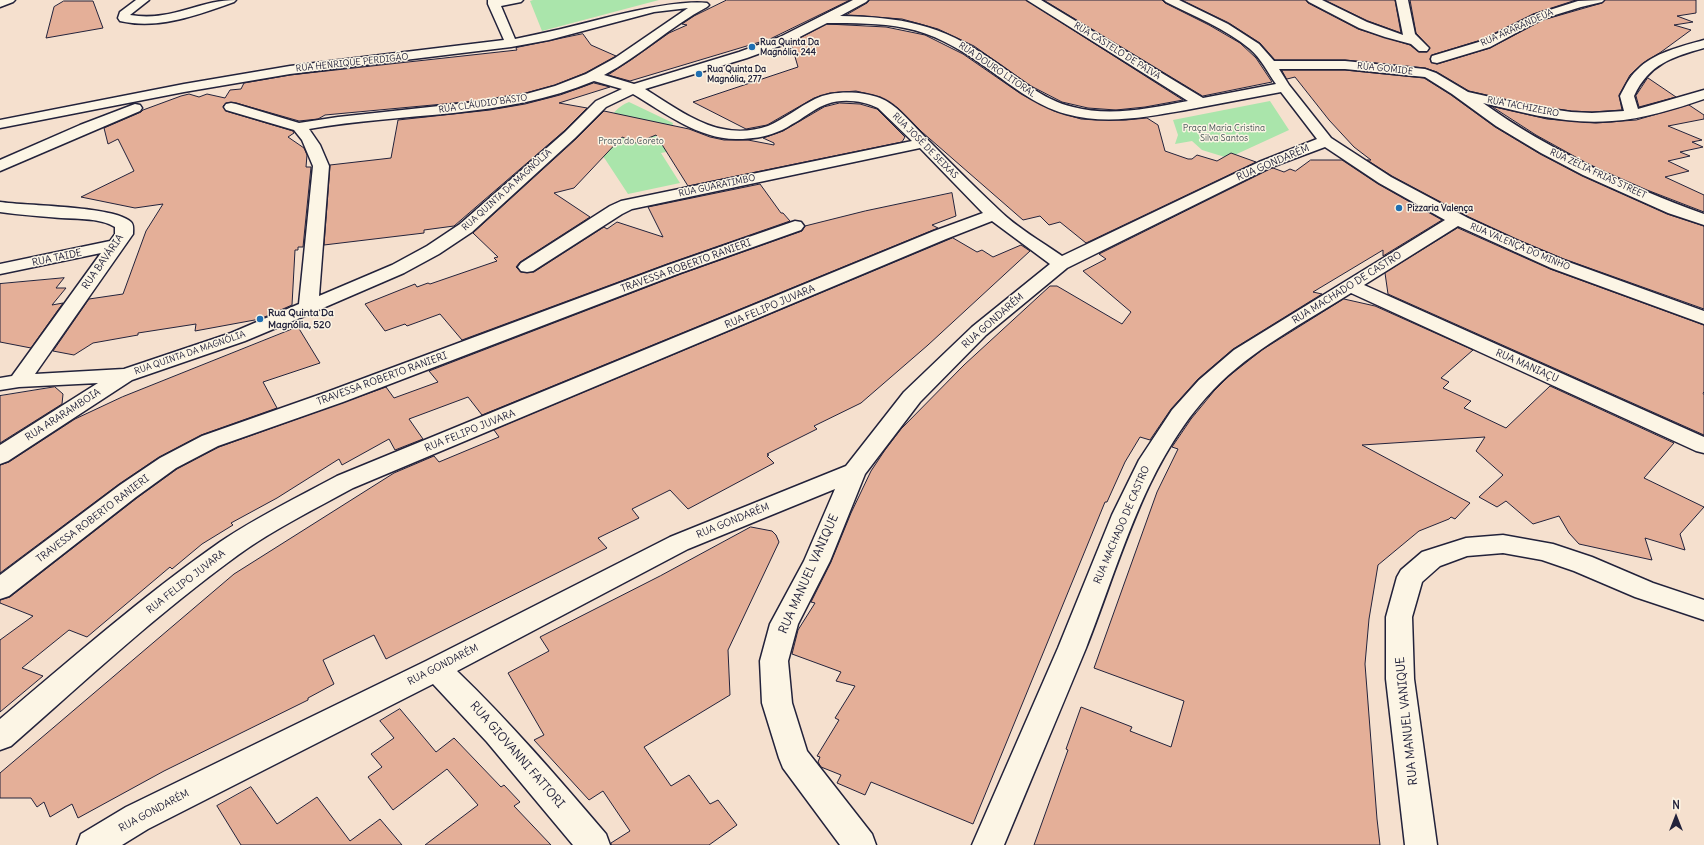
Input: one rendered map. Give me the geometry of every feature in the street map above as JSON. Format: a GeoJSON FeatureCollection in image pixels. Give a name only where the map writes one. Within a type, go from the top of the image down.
{"type":"FeatureCollection","features":[{"type":"Feature","properties":{"kind":"street"},"geometry":{"type":"LineString","coordinates":[[0,4],[10,0]]}},
{"type":"Feature","properties":{"kind":"street"},"geometry":{"type":"LineString","coordinates":[[143,0],[124,14],[124,18],[138,22],[175,18],[230,0]]}},
{"type":"Feature","properties":{"kind":"street"},"geometry":{"type":"LineString","coordinates":[[511,43],[494,2],[517,0]]}},
{"type":"Feature","properties":{"kind":"street","name":"RUA QUINTA DA MAGNÓLIA"},"geometry":{"type":"LineString","coordinates":[[9,383],[126,374],[238,337],[308,309],[398,269],[433,250],[466,228],[570,135],[601,104],[634,88],[762,49],[827,19],[862,0]]}},
{"type":"Feature","properties":{"kind":"street","name":"RUA CASTELO DE PAIVA"},"geometry":{"type":"LineString","coordinates":[[1034,0],[1201,103]]}},
{"type":"Feature","properties":{"kind":"street","name":"RUA VALENÇA DO MINHO"},"geometry":{"type":"LineString","coordinates":[[1170,0],[1240,37],[1255,47],[1270,64],[1284,87],[1326,141],[1385,180],[1458,220],[1514,246],[1558,264],[1704,318]]}},
{"type":"Feature","properties":{"kind":"street"},"geometry":{"type":"LineString","coordinates":[[1313,0],[1408,47]]}},
{"type":"Feature","properties":{"kind":"street"},"geometry":{"type":"LineString","coordinates":[[1402,0],[1408,47]]}},
{"type":"Feature","properties":{"kind":"street","name":"RUA ARARANDEUA"},"geometry":{"type":"LineString","coordinates":[[1408,47],[1434,58],[1486,44],[1544,15],[1578,4],[1598,0]]}},
{"type":"Feature","properties":{"kind":"street","name":"RUA HENRIQUE PERDIGÃO"},"geometry":{"type":"LineString","coordinates":[[0,124],[184,88],[290,70],[511,43],[549,36],[654,9],[670,6],[708,3]]}},
{"type":"Feature","properties":{"kind":"street","name":"RUA CLÁUDIO BASTO"},"geometry":{"type":"LineString","coordinates":[[231,107],[299,127],[336,121],[492,104],[528,97],[563,88],[592,76],[628,55],[667,27],[708,3]]}},
{"type":"Feature","properties":{"kind":"street","name":"RUA DOURO LITORAL"},"geometry":{"type":"LineString","coordinates":[[827,19],[881,22],[917,27],[950,40],[976,54],[1029,93],[1048,103],[1070,111],[1102,116],[1131,115],[1284,87]]}},
{"type":"Feature","properties":{"kind":"street"},"geometry":{"type":"LineString","coordinates":[[1632,114],[1627,96],[1643,71],[1663,59],[1688,48],[1704,44]]}},
{"type":"Feature","properties":{"kind":"street","name":"RUA GOMIDE"},"geometry":{"type":"LineString","coordinates":[[1345,65],[1408,47]]}},
{"type":"Feature","properties":{"kind":"street","name":"RUA ZÉLIA FRIAS STREET"},"geometry":{"type":"LineString","coordinates":[[1408,47],[1413,66],[1459,92],[1501,123],[1546,150],[1589,172],[1701,216]]}},
{"type":"Feature","properties":{"kind":"street","name":"RUA ZÉLIA FRIAS STREET"},"geometry":{"type":"LineString","coordinates":[[1434,58],[1447,72],[1459,92]]}},
{"type":"Feature","properties":{"kind":"street","name":"RUA GOMIDE"},"geometry":{"type":"LineString","coordinates":[[1270,64],[1345,65],[1428,75],[1447,72]]}},
{"type":"Feature","properties":{"kind":"street","name":"RUA JOSÉ DE SEIXAS"},"geometry":{"type":"LineString","coordinates":[[592,76],[634,88],[674,113],[700,126],[719,133],[737,135],[753,134],[773,129],[822,101],[842,97],[865,98],[883,106],[906,126],[994,215],[1061,264]]}},
{"type":"Feature","properties":{"kind":"street"},"geometry":{"type":"LineString","coordinates":[[0,166],[85,128],[184,88]]}},
{"type":"Feature","properties":{"kind":"street","name":"RUA TACHIZEIRO"},"geometry":{"type":"LineString","coordinates":[[1459,92],[1549,113],[1589,117],[1632,114],[1679,103],[1704,94]]}},
{"type":"Feature","properties":{"kind":"street"},"geometry":{"type":"LineString","coordinates":[[299,127],[314,146],[320,166],[308,309]]}},
{"type":"Feature","properties":{"kind":"street","name":"RUA GONDARÉM"},"geometry":{"type":"LineString","coordinates":[[93,845],[137,818],[436,669],[679,543],[854,472],[912,397],[979,331],[1061,264],[1264,165],[1326,141]]}},
{"type":"Feature","properties":{"kind":"street","name":"RUA GUARATIMBO"},"geometry":{"type":"LineString","coordinates":[[527,267],[611,213],[627,205],[924,144]]}},
{"type":"Feature","properties":{"kind":"street","name":"RUA BAVÁRIA"},"geometry":{"type":"LineString","coordinates":[[0,207],[19,210],[93,215],[112,218],[124,224],[124,234],[9,383]]}},
{"type":"Feature","properties":{"kind":"street","name":"RUA FELIPO JUVARA"},"geometry":{"type":"LineString","coordinates":[[0,737],[128,628],[230,548],[286,514],[339,486],[940,235],[994,215]]}},
{"type":"Feature","properties":{"kind":"street","name":"RUA MACHADO DE CASTRO"},"geometry":{"type":"LineString","coordinates":[[988,845],[1072,648],[1124,516],[1150,460],[1180,415],[1206,385],[1235,359],[1458,220]]}},
{"type":"Feature","properties":{"kind":"street","name":"TRAVESSA ROBERTO RANIERI"},"geometry":{"type":"LineString","coordinates":[[0,589],[133,487],[168,463],[210,441],[349,391],[674,269],[795,226]]}},
{"type":"Feature","properties":{"kind":"street","name":"RUA TAIDE"},"geometry":{"type":"LineString","coordinates":[[0,269],[115,245]]}},
{"type":"Feature","properties":{"kind":"street","name":"RUA MANIAÇU"},"geometry":{"type":"LineString","coordinates":[[1350,286],[1704,446]]}},
{"type":"Feature","properties":{"kind":"street","name":"RUA ARARAMBOIA"},"geometry":{"type":"LineString","coordinates":[[0,456],[126,374]]}},
{"type":"Feature","properties":{"kind":"street","name":"RUA MANUEL VANIQUE"},"geometry":{"type":"LineString","coordinates":[[854,472],[817,561],[784,624],[774,661],[777,703],[794,758],[860,845]]}},
{"type":"Feature","properties":{"kind":"street","name":"RUA MANUEL VANIQUE"},"geometry":{"type":"LineString","coordinates":[[1421,845],[1400,679],[1399,617],[1410,577],[1431,559],[1466,546],[1504,544],[1544,551],[1583,564],[1644,590],[1704,610]]}},
{"type":"Feature","properties":{"kind":"street","name":"RUA GIOVANNI FATTORI"},"geometry":{"type":"LineString","coordinates":[[436,669],[470,702],[507,742],[594,845]]}},
{"type":"Feature","properties":{"kind":"green space"},"geometry":{"type":"Polygon","coordinates":[[[659,0],[542,31],[530,1],[659,0]]]}},
{"type":"Feature","properties":{"kind":"green space","name":"Praça Maria Cristina Silva Santos"},"geometry":{"type":"Polygon","coordinates":[[[1270,101],[1289,130],[1228,158],[1202,150],[1192,141],[1175,144],[1178,135],[1173,120],[1270,101]]]}},
{"type":"Feature","properties":{"kind":"green space","name":"Praça do Coreto"},"geometry":{"type":"Polygon","coordinates":[[[629,102],[673,123],[666,152],[661,153],[680,183],[628,194],[601,154],[606,130],[612,117],[621,106],[629,102]]]}},
{"type":"Feature","properties":{"kind":"building"},"geometry":{"type":"Polygon","coordinates":[[[727,0],[850,0],[770,39],[630,81],[608,75],[669,33],[687,25],[682,24],[694,16],[727,0]]]}},
{"type":"Feature","properties":{"kind":"building"},"geometry":{"type":"Polygon","coordinates":[[[870,0],[1026,0],[1183,100],[1145,107],[1116,110],[1088,108],[1062,102],[1031,86],[974,46],[938,29],[902,19],[846,15],[870,0]]]}},
{"type":"Feature","properties":{"kind":"building"},"geometry":{"type":"Polygon","coordinates":[[[1044,0],[1162,0],[1240,43],[1256,58],[1272,82],[1203,96],[1044,0]]]}},
{"type":"Feature","properties":{"kind":"building"},"geometry":{"type":"Polygon","coordinates":[[[1182,0],[1306,0],[1308,3],[1358,29],[1410,45],[1419,52],[1427,52],[1430,48],[1416,33],[1410,0],[1576,0],[1533,14],[1481,40],[1432,55],[1430,59],[1431,62],[1437,64],[1490,48],[1543,20],[1602,3],[1605,0],[1696,0],[1696,13],[1677,16],[1693,22],[1674,25],[1691,30],[1643,63],[1630,75],[1619,95],[1622,110],[1592,112],[1571,111],[1530,105],[1469,91],[1437,72],[1425,68],[1345,60],[1275,60],[1260,43],[1229,23],[1182,0]]]}},
{"type":"Feature","properties":{"kind":"building"},"geometry":{"type":"Polygon","coordinates":[[[1325,0],[1395,0],[1401,33],[1368,21],[1325,0]]]}},
{"type":"Feature","properties":{"kind":"building"},"geometry":{"type":"Polygon","coordinates":[[[64,1],[93,1],[103,28],[46,38],[54,7],[64,1]]]}},
{"type":"Feature","properties":{"kind":"building"},"geometry":{"type":"Polygon","coordinates":[[[827,24],[886,27],[925,35],[963,54],[1021,94],[1054,111],[1081,119],[1126,120],[1147,118],[1158,125],[1165,151],[1188,159],[1192,159],[1197,155],[1217,161],[1231,153],[1256,162],[1086,243],[1060,222],[1049,225],[1040,216],[1023,220],[922,132],[898,108],[880,97],[856,91],[830,93],[814,98],[767,125],[746,129],[693,102],[798,67],[791,43],[827,24]]]}},
{"type":"Feature","properties":{"kind":"building"},"geometry":{"type":"Polygon","coordinates":[[[583,34],[591,45],[616,56],[585,73],[555,85],[526,93],[476,101],[325,115],[318,119],[299,121],[236,103],[226,103],[223,106],[226,111],[293,131],[294,133],[288,137],[304,148],[307,155],[306,167],[311,167],[303,247],[298,247],[298,250],[295,250],[292,305],[260,319],[195,331],[196,324],[138,333],[138,335],[93,343],[74,355],[53,351],[89,299],[123,294],[146,231],[163,204],[135,208],[81,197],[134,171],[118,139],[108,144],[104,128],[143,110],[189,94],[199,97],[207,94],[225,98],[230,90],[241,89],[244,83],[290,75],[517,50],[516,48],[583,34]]]}},
{"type":"Feature","properties":{"kind":"building"},"geometry":{"type":"Polygon","coordinates":[[[1282,70],[1345,70],[1424,78],[1451,95],[1495,127],[1540,154],[1582,176],[1667,214],[1704,226],[1704,309],[1564,259],[1521,241],[1469,217],[1392,176],[1367,160],[1371,160],[1354,147],[1329,120],[1295,77],[1287,79],[1282,70]]]}},
{"type":"Feature","properties":{"kind":"building"},"geometry":{"type":"Polygon","coordinates":[[[1648,78],[1676,97],[1639,107],[1636,96],[1648,78]]]}},
{"type":"Feature","properties":{"kind":"building"},"geometry":{"type":"Polygon","coordinates":[[[594,83],[610,87],[559,103],[587,108],[564,131],[454,226],[424,230],[424,233],[324,245],[330,165],[391,158],[398,120],[490,110],[525,104],[560,95],[594,83]]]}},
{"type":"Feature","properties":{"kind":"building"},"geometry":{"type":"Polygon","coordinates":[[[840,103],[860,104],[877,109],[905,137],[902,142],[688,186],[656,135],[636,143],[622,137],[574,188],[554,193],[590,217],[520,262],[516,267],[521,272],[534,272],[604,227],[607,229],[617,222],[663,237],[648,207],[760,184],[781,213],[783,213],[790,221],[667,264],[462,340],[440,314],[407,326],[405,324],[385,331],[365,304],[415,284],[417,287],[428,283],[430,284],[497,261],[494,258],[498,257],[473,233],[576,139],[604,111],[689,129],[710,137],[724,140],[748,140],[774,145],[774,143],[763,138],[783,131],[824,107],[840,103]]]}},
{"type":"Feature","properties":{"kind":"building"},"geometry":{"type":"Polygon","coordinates":[[[1689,105],[1704,115],[1704,119],[1668,126],[1702,140],[1692,142],[1703,147],[1680,152],[1690,156],[1668,161],[1689,171],[1665,177],[1704,195],[1704,212],[1647,190],[1590,165],[1536,135],[1491,106],[1547,119],[1596,123],[1636,120],[1689,105]]]}},
{"type":"Feature","properties":{"kind":"building"},"geometry":{"type":"Polygon","coordinates":[[[1311,160],[1342,160],[1378,184],[1442,220],[1383,256],[1383,250],[1313,292],[1322,294],[1233,349],[1198,379],[1171,409],[1150,440],[1140,437],[1125,462],[1107,502],[1105,502],[973,824],[871,782],[865,795],[837,783],[841,775],[821,767],[818,762],[820,757],[817,756],[839,720],[835,718],[855,686],[836,681],[841,672],[792,654],[798,630],[815,603],[811,602],[831,562],[851,513],[871,471],[885,450],[901,429],[964,365],[1050,286],[1057,286],[1122,324],[1131,312],[1083,271],[1106,259],[1099,254],[1270,169],[1273,168],[1284,172],[1290,169],[1295,171],[1311,160]]]}},
{"type":"Feature","properties":{"kind":"building"},"geometry":{"type":"Polygon","coordinates":[[[952,193],[956,216],[932,225],[938,228],[482,415],[468,397],[409,419],[423,439],[395,450],[389,439],[342,465],[339,459],[277,498],[231,523],[233,525],[202,544],[172,569],[170,567],[87,637],[69,630],[22,668],[43,676],[0,712],[0,640],[33,616],[0,603],[0,600],[10,597],[137,498],[177,469],[219,447],[386,387],[394,398],[438,382],[429,371],[681,274],[802,231],[805,226],[865,211],[952,193]]]}},
{"type":"Feature","properties":{"kind":"building"},"geometry":{"type":"Polygon","coordinates":[[[1458,228],[1550,269],[1704,325],[1704,435],[1388,294],[1385,273],[1458,228]]]}},
{"type":"Feature","properties":{"kind":"building"},"geometry":{"type":"Polygon","coordinates":[[[953,238],[977,252],[982,250],[993,257],[1021,245],[1030,251],[928,345],[861,403],[814,426],[817,429],[767,454],[769,455],[767,456],[774,463],[688,509],[670,490],[632,509],[639,518],[598,538],[607,548],[386,659],[374,635],[323,660],[334,684],[308,698],[308,700],[164,771],[78,818],[72,804],[50,817],[44,802],[37,807],[31,798],[0,798],[0,773],[234,574],[394,473],[434,456],[439,462],[499,437],[494,430],[953,238]]]}},
{"type":"Feature","properties":{"kind":"building"},"geometry":{"type":"Polygon","coordinates":[[[64,278],[56,288],[66,288],[52,305],[63,303],[31,348],[0,342],[0,284],[64,278]]]}},
{"type":"Feature","properties":{"kind":"building"},"geometry":{"type":"Polygon","coordinates":[[[1344,299],[1375,306],[1473,350],[1441,378],[1449,382],[1443,388],[1471,401],[1464,408],[1506,428],[1550,386],[1674,443],[1644,478],[1704,507],[1680,534],[1685,550],[1645,538],[1652,560],[1579,544],[1569,533],[1559,516],[1533,524],[1506,501],[1497,507],[1479,497],[1503,475],[1476,451],[1485,437],[1362,445],[1470,503],[1455,519],[1451,517],[1419,531],[1378,565],[1369,619],[1365,664],[1380,845],[1034,845],[1068,750],[1066,749],[1081,707],[1132,727],[1130,731],[1171,747],[1184,701],[1094,668],[1157,492],[1178,449],[1172,447],[1191,419],[1214,391],[1229,376],[1262,350],[1344,299]]]}},
{"type":"Feature","properties":{"kind":"building"},"geometry":{"type":"Polygon","coordinates":[[[298,327],[320,363],[263,382],[277,408],[201,435],[159,457],[119,484],[0,573],[0,465],[9,462],[75,419],[122,397],[298,327]]]}},
{"type":"Feature","properties":{"kind":"building"},"geometry":{"type":"Polygon","coordinates":[[[55,387],[63,394],[62,404],[0,443],[0,396],[55,387]]]}},
{"type":"Feature","properties":{"kind":"building"},"geometry":{"type":"Polygon","coordinates":[[[751,527],[772,531],[776,535],[779,542],[728,650],[730,695],[644,747],[671,786],[689,775],[710,804],[718,800],[737,825],[709,845],[611,845],[611,843],[630,831],[603,791],[589,800],[534,740],[544,735],[508,673],[549,651],[540,637],[660,576],[751,527]]]}},
{"type":"Feature","properties":{"kind":"building"},"geometry":{"type":"Polygon","coordinates":[[[400,709],[436,752],[454,738],[501,787],[504,785],[520,802],[514,806],[551,845],[425,845],[478,805],[447,769],[393,810],[368,777],[382,767],[371,754],[394,738],[380,721],[400,709]]]}},
{"type":"Feature","properties":{"kind":"building"},"geometry":{"type":"Polygon","coordinates":[[[251,787],[277,824],[317,797],[350,841],[380,819],[402,845],[241,845],[217,806],[251,787]]]}},
{"type":"Feature","properties":{"kind":"place","name":"Rua Quinta Da Magnólia, 244"},"geometry":{"type":"Point","coordinates":[752,47]}},
{"type":"Feature","properties":{"kind":"place","name":"Rua Quinta Da Magnólia, 277"},"geometry":{"type":"Point","coordinates":[699,74]}},
{"type":"Feature","properties":{"kind":"place","name":"Pizzaria Valença"},"geometry":{"type":"Point","coordinates":[1399,208]}},
{"type":"Feature","properties":{"kind":"place","name":"Rua Quinta Da Magnólia, 520"},"geometry":{"type":"Point","coordinates":[260,319]}}]}
